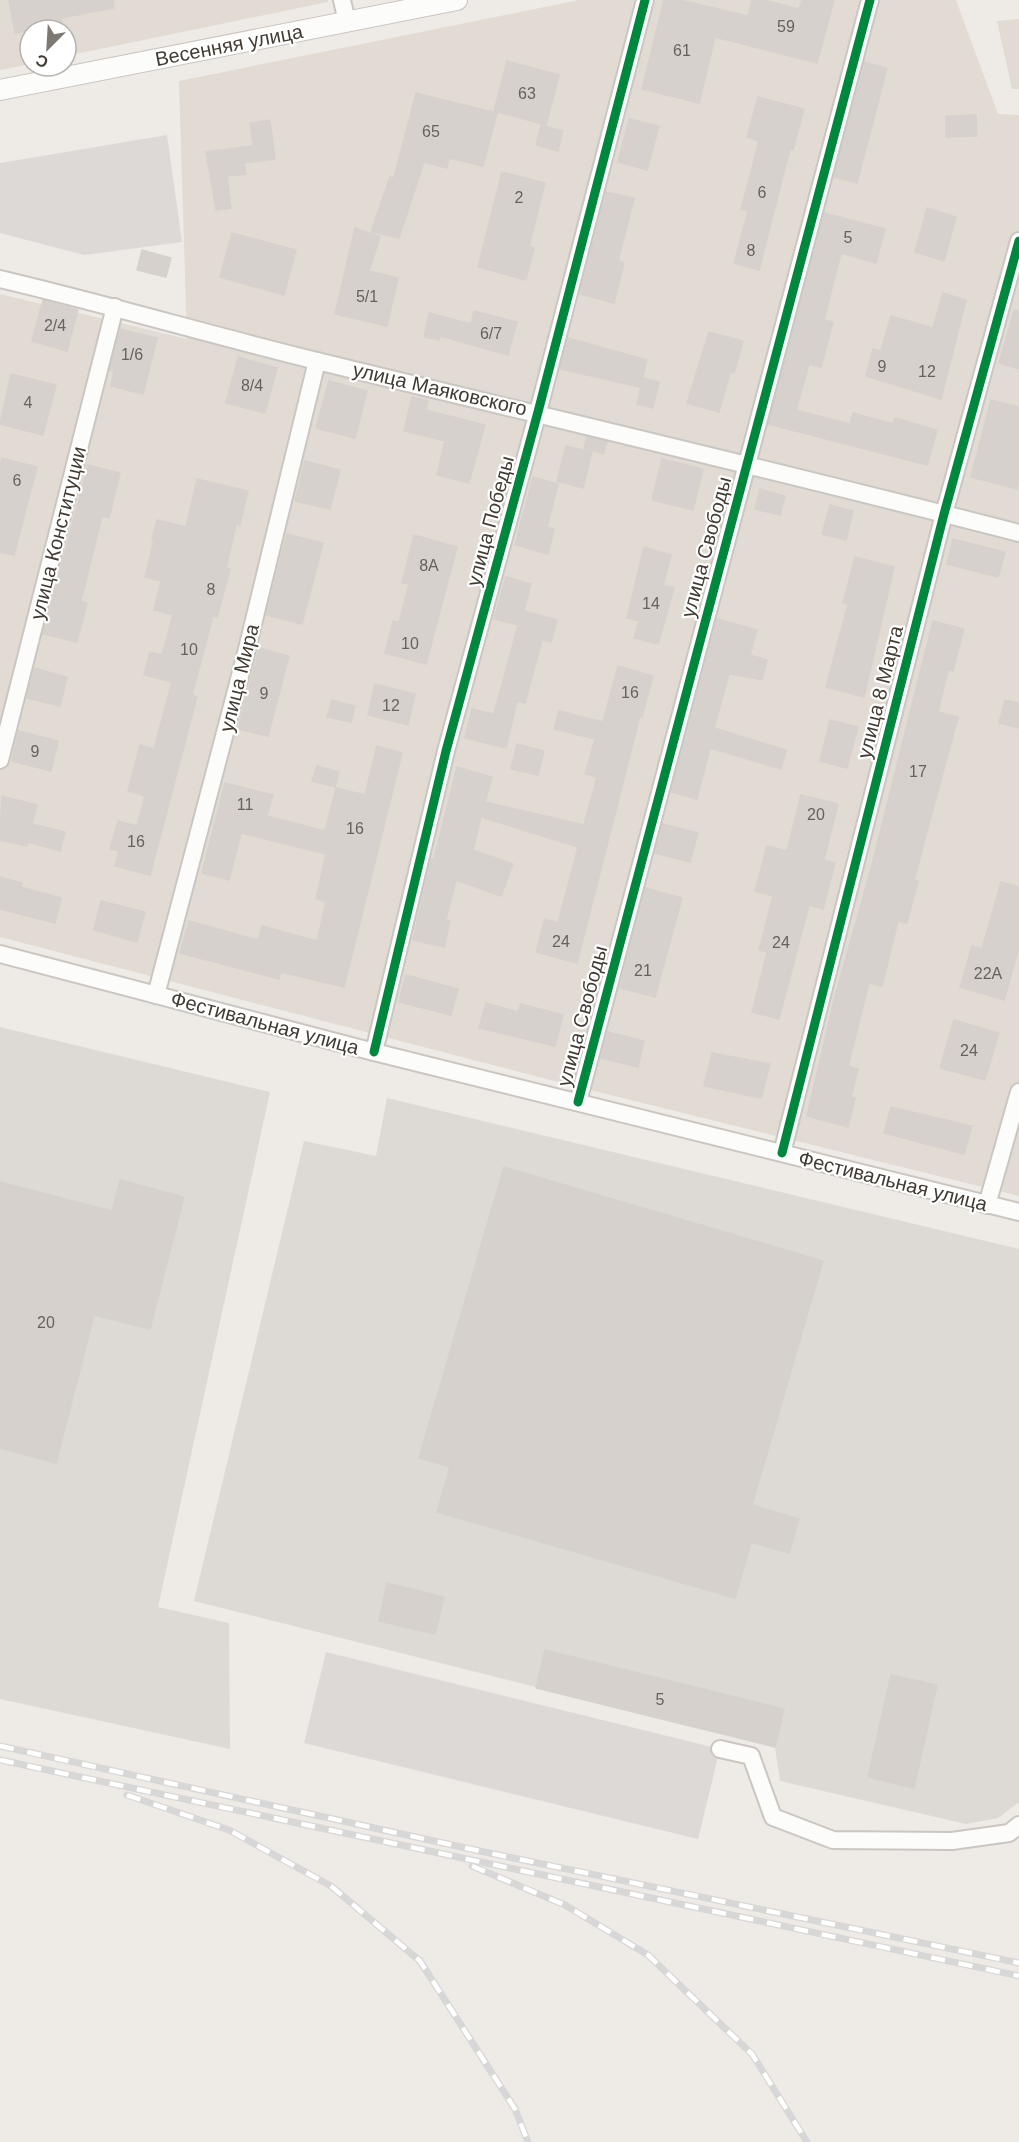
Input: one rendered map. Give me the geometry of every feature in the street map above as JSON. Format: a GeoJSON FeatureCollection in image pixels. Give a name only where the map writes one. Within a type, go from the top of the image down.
{"type":"FeatureCollection","features":[{"type":"Feature","properties":{"kind":"street"},"geometry":{"type":"LineString","coordinates":[[342,0],[347,22]]}},
{"type":"Feature","properties":{"kind":"street","name":"Весенняя улица"},"geometry":{"type":"LineString","coordinates":[[0,90],[457,0]]}},
{"type":"Feature","properties":{"kind":"street","name":"улица Победы"},"geometry":{"type":"LineString","coordinates":[[374,1052],[446,751],[538,412],[645,0]]}},
{"type":"Feature","properties":{"kind":"street","name":"улица Свободы"},"geometry":{"type":"LineString","coordinates":[[578,1102],[870,0]]}},
{"type":"Feature","properties":{"kind":"street","name":"улица 8 Марта"},"geometry":{"type":"LineString","coordinates":[[782,1153],[944,514],[1019,241]]}},
{"type":"Feature","properties":{"kind":"street","name":"улица Маяковского"},"geometry":{"type":"LineString","coordinates":[[0,279],[115,306],[317,361],[538,412],[1019,533]]}},
{"type":"Feature","properties":{"kind":"street","name":"улица Конституции"},"geometry":{"type":"LineString","coordinates":[[0,760],[115,306]]}},
{"type":"Feature","properties":{"kind":"street","name":"улица Мира"},"geometry":{"type":"LineString","coordinates":[[156,995],[246,654],[317,361]]}},
{"type":"Feature","properties":{"kind":"street","name":"Фестивальная улица"},"geometry":{"type":"LineString","coordinates":[[0,954],[374,1052],[1019,1212]]}},
{"type":"Feature","properties":{"kind":"street"},"geometry":{"type":"LineString","coordinates":[[987,1205],[1019,1092]]}},
{"type":"Feature","properties":{"kind":"street"},"geometry":{"type":"LineString","coordinates":[[720,1749],[751,1756],[773,1817],[833,1840],[952,1840],[1009,1833],[1019,1825]]}},
{"type":"Feature","properties":{"kind":"shaded area"},"geometry":{"type":"Polygon","coordinates":[[[0,0],[328,0],[328,2],[78,54],[78,18],[18,18],[18,66],[0,70],[0,0]]]}},
{"type":"Feature","properties":{"kind":"shaded area"},"geometry":{"type":"Polygon","coordinates":[[[579,0],[956,0],[998,114],[1019,115],[1019,1196],[570,1085],[0,937],[0,294],[187,339],[179,81],[579,0]]]}},
{"type":"Feature","properties":{"kind":"shaded area"},"geometry":{"type":"Polygon","coordinates":[[[1019,19],[1019,89],[1012,89],[997,21],[1019,19]]]}},
{"type":"Feature","properties":{"kind":"shaded area"},"geometry":{"type":"Polygon","coordinates":[[[167,135],[182,242],[84,255],[0,233],[0,163],[167,135]]]}},
{"type":"Feature","properties":{"kind":"shaded area"},"geometry":{"type":"Polygon","coordinates":[[[0,1027],[270,1092],[158,1607],[229,1623],[230,1749],[0,1699],[0,1027]]]}},
{"type":"Feature","properties":{"kind":"shaded area"},"geometry":{"type":"Polygon","coordinates":[[[387,1098],[1019,1249],[1019,1802],[998,1818],[966,1824],[780,1781],[775,1747],[194,1601],[304,1141],[376,1156],[387,1098]]]}},
{"type":"Feature","properties":{"kind":"shaded area"},"geometry":{"type":"Polygon","coordinates":[[[326,1652],[720,1749],[698,1839],[304,1743],[326,1652]]]}},
{"type":"Feature","properties":{"kind":"building"},"geometry":{"type":"Polygon","coordinates":[[[9,0],[113,0],[114,8],[61,18],[18,18],[18,32],[15,33],[9,0]]]}},
{"type":"Feature","properties":{"kind":"building"},"geometry":{"type":"Polygon","coordinates":[[[664,0],[680,0],[748,16],[752,0],[764,0],[799,9],[802,0],[834,0],[817,63],[715,37],[699,103],[642,89],[664,0]]]}},
{"type":"Feature","properties":{"kind":"building"},"geometry":{"type":"Polygon","coordinates":[[[507,61],[559,75],[546,125],[494,111],[507,61]]]}},
{"type":"Feature","properties":{"kind":"building"},"geometry":{"type":"Polygon","coordinates":[[[864,62],[887,68],[857,183],[834,177],[864,62]]]}},
{"type":"Feature","properties":{"kind":"building"},"geometry":{"type":"Polygon","coordinates":[[[416,93],[497,113],[483,166],[449,158],[447,168],[424,162],[399,238],[371,232],[390,177],[394,178],[416,93]]]}},
{"type":"Feature","properties":{"kind":"building"},"geometry":{"type":"Polygon","coordinates":[[[758,97],[804,109],[793,150],[790,149],[759,270],[734,263],[748,211],[741,210],[759,141],[747,137],[758,97]]]}},
{"type":"Feature","properties":{"kind":"building"},"geometry":{"type":"Polygon","coordinates":[[[976,115],[977,136],[946,137],[946,116],[976,115]]]}},
{"type":"Feature","properties":{"kind":"building"},"geometry":{"type":"Polygon","coordinates":[[[629,119],[659,126],[647,170],[618,162],[629,119]]]}},
{"type":"Feature","properties":{"kind":"building"},"geometry":{"type":"Polygon","coordinates":[[[270,120],[275,159],[244,163],[246,174],[227,176],[231,208],[216,210],[206,152],[253,146],[250,123],[270,120]]]}},
{"type":"Feature","properties":{"kind":"building"},"geometry":{"type":"Polygon","coordinates":[[[541,125],[563,131],[558,151],[536,145],[541,125]]]}},
{"type":"Feature","properties":{"kind":"building"},"geometry":{"type":"Polygon","coordinates":[[[502,172],[545,183],[529,246],[534,248],[526,280],[478,267],[502,172]]]}},
{"type":"Feature","properties":{"kind":"building"},"geometry":{"type":"Polygon","coordinates":[[[606,192],[634,198],[618,261],[624,263],[614,303],[580,294],[606,192]]]}},
{"type":"Feature","properties":{"kind":"building"},"geometry":{"type":"Polygon","coordinates":[[[927,208],[956,217],[944,261],[915,252],[927,208]]]}},
{"type":"Feature","properties":{"kind":"building"},"geometry":{"type":"Polygon","coordinates":[[[824,213],[885,229],[876,263],[841,253],[824,320],[833,322],[821,367],[809,364],[796,410],[850,424],[853,413],[893,424],[895,418],[937,430],[927,465],[768,424],[824,213]]]}},
{"type":"Feature","properties":{"kind":"building"},"geometry":{"type":"Polygon","coordinates":[[[355,228],[380,237],[369,271],[398,278],[387,326],[335,314],[355,228]]]}},
{"type":"Feature","properties":{"kind":"building"},"geometry":{"type":"Polygon","coordinates":[[[232,233],[296,250],[284,295],[220,277],[232,233]]]}},
{"type":"Feature","properties":{"kind":"building"},"geometry":{"type":"Polygon","coordinates":[[[142,250],[171,258],[166,277],[137,270],[142,250]]]}},
{"type":"Feature","properties":{"kind":"building"},"geometry":{"type":"Polygon","coordinates":[[[943,293],[966,300],[941,399],[866,376],[873,349],[881,351],[891,316],[933,328],[943,293]]]}},
{"type":"Feature","properties":{"kind":"building"},"geometry":{"type":"Polygon","coordinates":[[[43,300],[78,310],[67,351],[32,341],[43,300]]]}},
{"type":"Feature","properties":{"kind":"building"},"geometry":{"type":"Polygon","coordinates":[[[1014,310],[1019,311],[1019,369],[999,363],[1014,310]]]}},
{"type":"Feature","properties":{"kind":"building"},"geometry":{"type":"Polygon","coordinates":[[[474,311],[517,322],[508,355],[440,336],[439,340],[424,337],[429,313],[471,324],[474,311]]]}},
{"type":"Feature","properties":{"kind":"building"},"geometry":{"type":"Polygon","coordinates":[[[120,329],[157,338],[143,394],[111,386],[114,371],[110,370],[120,329]]]}},
{"type":"Feature","properties":{"kind":"building"},"geometry":{"type":"Polygon","coordinates":[[[709,332],[743,341],[734,373],[730,372],[719,412],[687,403],[709,332]]]}},
{"type":"Feature","properties":{"kind":"building"},"geometry":{"type":"Polygon","coordinates":[[[568,338],[647,360],[640,387],[560,369],[568,338]]]}},
{"type":"Feature","properties":{"kind":"building"},"geometry":{"type":"Polygon","coordinates":[[[238,357],[277,368],[265,413],[226,403],[238,357]]]}},
{"type":"Feature","properties":{"kind":"building"},"geometry":{"type":"Polygon","coordinates":[[[11,374],[56,385],[43,435],[0,424],[11,374]]]}},
{"type":"Feature","properties":{"kind":"building"},"geometry":{"type":"Polygon","coordinates":[[[643,378],[659,382],[653,408],[637,404],[643,378]]]}},
{"type":"Feature","properties":{"kind":"building"},"geometry":{"type":"Polygon","coordinates":[[[329,381],[367,391],[355,438],[316,428],[329,381]]]}},
{"type":"Feature","properties":{"kind":"building"},"geometry":{"type":"Polygon","coordinates":[[[412,397],[428,401],[426,410],[485,425],[469,483],[437,475],[445,441],[404,431],[412,397]]]}},
{"type":"Feature","properties":{"kind":"building"},"geometry":{"type":"Polygon","coordinates":[[[991,400],[1019,407],[1017,489],[971,477],[991,400]]]}},
{"type":"Feature","properties":{"kind":"building"},"geometry":{"type":"Polygon","coordinates":[[[587,437],[607,442],[603,454],[584,448],[587,437]]]}},
{"type":"Feature","properties":{"kind":"building"},"geometry":{"type":"Polygon","coordinates":[[[566,446],[592,452],[583,488],[557,481],[566,446]]]}},
{"type":"Feature","properties":{"kind":"building"},"geometry":{"type":"Polygon","coordinates":[[[2,458],[37,467],[14,555],[0,552],[0,467],[2,458]]]}},
{"type":"Feature","properties":{"kind":"building"},"geometry":{"type":"Polygon","coordinates":[[[662,459],[703,469],[693,510],[652,500],[662,459]]]}},
{"type":"Feature","properties":{"kind":"building"},"geometry":{"type":"Polygon","coordinates":[[[305,461],[340,470],[330,509],[295,501],[305,461]]]}},
{"type":"Feature","properties":{"kind":"building"},"geometry":{"type":"Polygon","coordinates":[[[88,465],[120,473],[109,518],[102,516],[81,601],[87,603],[77,642],[43,634],[88,465]]]}},
{"type":"Feature","properties":{"kind":"building"},"geometry":{"type":"Polygon","coordinates":[[[533,477],[558,484],[547,527],[554,529],[548,554],[515,545],[533,477]]]}},
{"type":"Feature","properties":{"kind":"building"},"geometry":{"type":"Polygon","coordinates":[[[197,479],[248,491],[240,525],[236,524],[226,568],[230,569],[217,617],[213,616],[192,695],[197,697],[150,875],[115,866],[119,851],[110,849],[118,821],[137,826],[145,796],[128,791],[140,745],[154,749],[172,682],[144,675],[150,652],[162,655],[173,615],[154,610],[161,581],[145,577],[154,540],[152,539],[157,520],[186,527],[197,479]]]}},
{"type":"Feature","properties":{"kind":"building"},"geometry":{"type":"Polygon","coordinates":[[[760,489],[785,496],[780,515],[755,509],[760,489]]]}},
{"type":"Feature","properties":{"kind":"building"},"geometry":{"type":"Polygon","coordinates":[[[830,505],[853,511],[846,540],[822,534],[830,505]]]}},
{"type":"Feature","properties":{"kind":"building"},"geometry":{"type":"Polygon","coordinates":[[[287,534],[323,543],[302,624],[266,615],[287,534]]]}},
{"type":"Feature","properties":{"kind":"building"},"geometry":{"type":"Polygon","coordinates":[[[414,535],[457,547],[426,664],[385,653],[393,621],[399,622],[409,584],[402,583],[414,535]]]}},
{"type":"Feature","properties":{"kind":"building"},"geometry":{"type":"Polygon","coordinates":[[[953,539],[1005,552],[998,577],[947,564],[953,539]]]}},
{"type":"Feature","properties":{"kind":"building"},"geometry":{"type":"Polygon","coordinates":[[[644,547],[671,555],[663,585],[674,588],[658,644],[634,638],[639,621],[627,618],[644,547]]]}},
{"type":"Feature","properties":{"kind":"building"},"geometry":{"type":"Polygon","coordinates":[[[855,557],[894,567],[864,697],[826,687],[848,604],[843,603],[855,557]]]}},
{"type":"Feature","properties":{"kind":"building"},"geometry":{"type":"Polygon","coordinates":[[[506,577],[531,584],[524,611],[557,620],[551,642],[542,640],[525,703],[517,701],[506,748],[465,738],[472,709],[494,714],[518,625],[494,619],[506,577]]]}},
{"type":"Feature","properties":{"kind":"building"},"geometry":{"type":"Polygon","coordinates":[[[717,619],[757,630],[750,655],[767,660],[762,680],[729,674],[714,728],[786,750],[781,769],[710,748],[697,799],[671,792],[717,619]]]}},
{"type":"Feature","properties":{"kind":"building"},"geometry":{"type":"Polygon","coordinates":[[[933,621],[964,629],[953,671],[948,670],[938,712],[958,717],[914,880],[918,881],[907,923],[898,921],[882,986],[869,983],[848,1066],[858,1069],[851,1097],[855,1098],[848,1127],[807,1116],[834,1000],[871,869],[933,621]]]}},
{"type":"Feature","properties":{"kind":"building"},"geometry":{"type":"Polygon","coordinates":[[[259,648],[289,656],[268,736],[238,729],[259,648]]]}},
{"type":"Feature","properties":{"kind":"building"},"geometry":{"type":"Polygon","coordinates":[[[618,666],[653,676],[642,717],[640,716],[577,963],[536,952],[545,919],[558,923],[578,847],[481,817],[473,850],[513,864],[501,896],[456,880],[446,920],[450,921],[444,947],[413,940],[431,859],[434,859],[457,767],[492,777],[485,802],[584,825],[597,777],[585,774],[595,739],[554,729],[559,711],[603,722],[618,666]]]}},
{"type":"Feature","properties":{"kind":"building"},"geometry":{"type":"Polygon","coordinates":[[[34,668],[67,677],[60,706],[27,698],[34,668]]]}},
{"type":"Feature","properties":{"kind":"building"},"geometry":{"type":"Polygon","coordinates":[[[375,684],[415,694],[408,725],[368,715],[375,684]]]}},
{"type":"Feature","properties":{"kind":"building"},"geometry":{"type":"Polygon","coordinates":[[[332,700],[355,706],[351,722],[327,717],[332,700]]]}},
{"type":"Feature","properties":{"kind":"building"},"geometry":{"type":"Polygon","coordinates":[[[1005,700],[1019,703],[1019,728],[999,723],[1005,700]]]}},
{"type":"Feature","properties":{"kind":"building"},"geometry":{"type":"Polygon","coordinates":[[[830,720],[858,727],[847,768],[820,761],[830,720]]]}},
{"type":"Feature","properties":{"kind":"building"},"geometry":{"type":"Polygon","coordinates":[[[19,731],[58,741],[51,771],[12,761],[19,731]]]}},
{"type":"Feature","properties":{"kind":"building"},"geometry":{"type":"Polygon","coordinates":[[[517,744],[544,751],[538,775],[511,769],[517,744]]]}},
{"type":"Feature","properties":{"kind":"building"},"geometry":{"type":"Polygon","coordinates":[[[377,746],[402,753],[344,987],[281,972],[279,979],[180,953],[189,921],[258,940],[262,926],[317,941],[326,902],[316,899],[326,854],[241,833],[229,880],[202,873],[225,783],[273,795],[267,816],[325,831],[336,788],[365,795],[377,746]]]}},
{"type":"Feature","properties":{"kind":"building"},"geometry":{"type":"Polygon","coordinates":[[[317,766],[339,772],[335,787],[312,781],[317,766]]]}},
{"type":"Feature","properties":{"kind":"building"},"geometry":{"type":"Polygon","coordinates":[[[801,795],[838,804],[824,860],[835,863],[823,909],[809,905],[779,1019],[752,1012],[767,952],[759,950],[773,896],[755,891],[767,846],[787,851],[801,795]]]}},
{"type":"Feature","properties":{"kind":"building"},"geometry":{"type":"Polygon","coordinates":[[[2,796],[37,805],[32,824],[65,832],[60,851],[28,842],[27,846],[0,840],[2,796]]]}},
{"type":"Feature","properties":{"kind":"building"},"geometry":{"type":"Polygon","coordinates":[[[663,824],[698,833],[690,862],[655,853],[663,824]]]}},
{"type":"Feature","properties":{"kind":"building"},"geometry":{"type":"Polygon","coordinates":[[[0,877],[22,883],[21,887],[61,898],[55,923],[0,909],[0,877]]]}},
{"type":"Feature","properties":{"kind":"building"},"geometry":{"type":"Polygon","coordinates":[[[1001,882],[1019,887],[1019,948],[1004,1000],[960,987],[972,946],[982,949],[1001,882]]]}},
{"type":"Feature","properties":{"kind":"building"},"geometry":{"type":"Polygon","coordinates":[[[645,888],[682,898],[655,997],[620,988],[645,888]]]}},
{"type":"Feature","properties":{"kind":"building"},"geometry":{"type":"Polygon","coordinates":[[[101,901],[145,912],[137,942],[94,930],[101,901]]]}},
{"type":"Feature","properties":{"kind":"building"},"geometry":{"type":"Polygon","coordinates":[[[406,975],[458,989],[451,1015],[399,1002],[406,975]]]}},
{"type":"Feature","properties":{"kind":"building"},"geometry":{"type":"Polygon","coordinates":[[[486,1003],[518,1012],[521,1004],[563,1015],[555,1046],[479,1028],[486,1003]]]}},
{"type":"Feature","properties":{"kind":"building"},"geometry":{"type":"Polygon","coordinates":[[[954,1020],[999,1033],[985,1080],[940,1068],[954,1020]]]}},
{"type":"Feature","properties":{"kind":"building"},"geometry":{"type":"Polygon","coordinates":[[[608,1032],[644,1041],[638,1067],[601,1058],[608,1032]]]}},
{"type":"Feature","properties":{"kind":"building"},"geometry":{"type":"Polygon","coordinates":[[[712,1053],[770,1064],[761,1098],[704,1086],[712,1053]]]}},
{"type":"Feature","properties":{"kind":"building"},"geometry":{"type":"Polygon","coordinates":[[[891,1107],[972,1126],[964,1154],[884,1133],[891,1107]]]}},
{"type":"Feature","properties":{"kind":"building"},"geometry":{"type":"Polygon","coordinates":[[[504,1167],[823,1261],[752,1505],[799,1519],[789,1553],[751,1542],[735,1598],[437,1512],[450,1467],[419,1458],[504,1167]]]}},
{"type":"Feature","properties":{"kind":"building"},"geometry":{"type":"Polygon","coordinates":[[[120,1180],[184,1197],[150,1329],[94,1315],[56,1463],[0,1448],[0,1182],[112,1211],[120,1180]]]}},
{"type":"Feature","properties":{"kind":"building"},"geometry":{"type":"Polygon","coordinates":[[[387,1583],[444,1597],[435,1634],[379,1621],[387,1583]]]}},
{"type":"Feature","properties":{"kind":"building"},"geometry":{"type":"Polygon","coordinates":[[[545,1650],[784,1709],[775,1747],[536,1688],[545,1650]]]}},
{"type":"Feature","properties":{"kind":"building"},"geometry":{"type":"Polygon","coordinates":[[[891,1675],[937,1685],[914,1788],[868,1777],[891,1675]]]}},
{"type":"Feature","properties":{"kind":"railway"},"geometry":{"type":"LineString","coordinates":[[0,1746],[475,1850],[1019,1963]]}},
{"type":"Feature","properties":{"kind":"railway"},"geometry":{"type":"LineString","coordinates":[[0,1760],[1019,1976]]}},
{"type":"Feature","properties":{"kind":"railway"},"geometry":{"type":"LineString","coordinates":[[127,1795],[229,1830],[331,1886],[420,1961],[515,2109],[528,2142]]}},
{"type":"Feature","properties":{"kind":"railway"},"geometry":{"type":"LineString","coordinates":[[472,1866],[565,1905],[648,1955],[752,2054],[807,2142]]}},
{"type":"Feature","properties":{"kind":"cycle path"},"geometry":{"type":"LineString","coordinates":[[374,1052],[446,751],[538,412],[645,0]]}},
{"type":"Feature","properties":{"kind":"cycle path"},"geometry":{"type":"LineString","coordinates":[[578,1102],[870,0]]}},
{"type":"Feature","properties":{"kind":"cycle path"},"geometry":{"type":"LineString","coordinates":[[782,1153],[944,514],[1019,241]]}}]}
